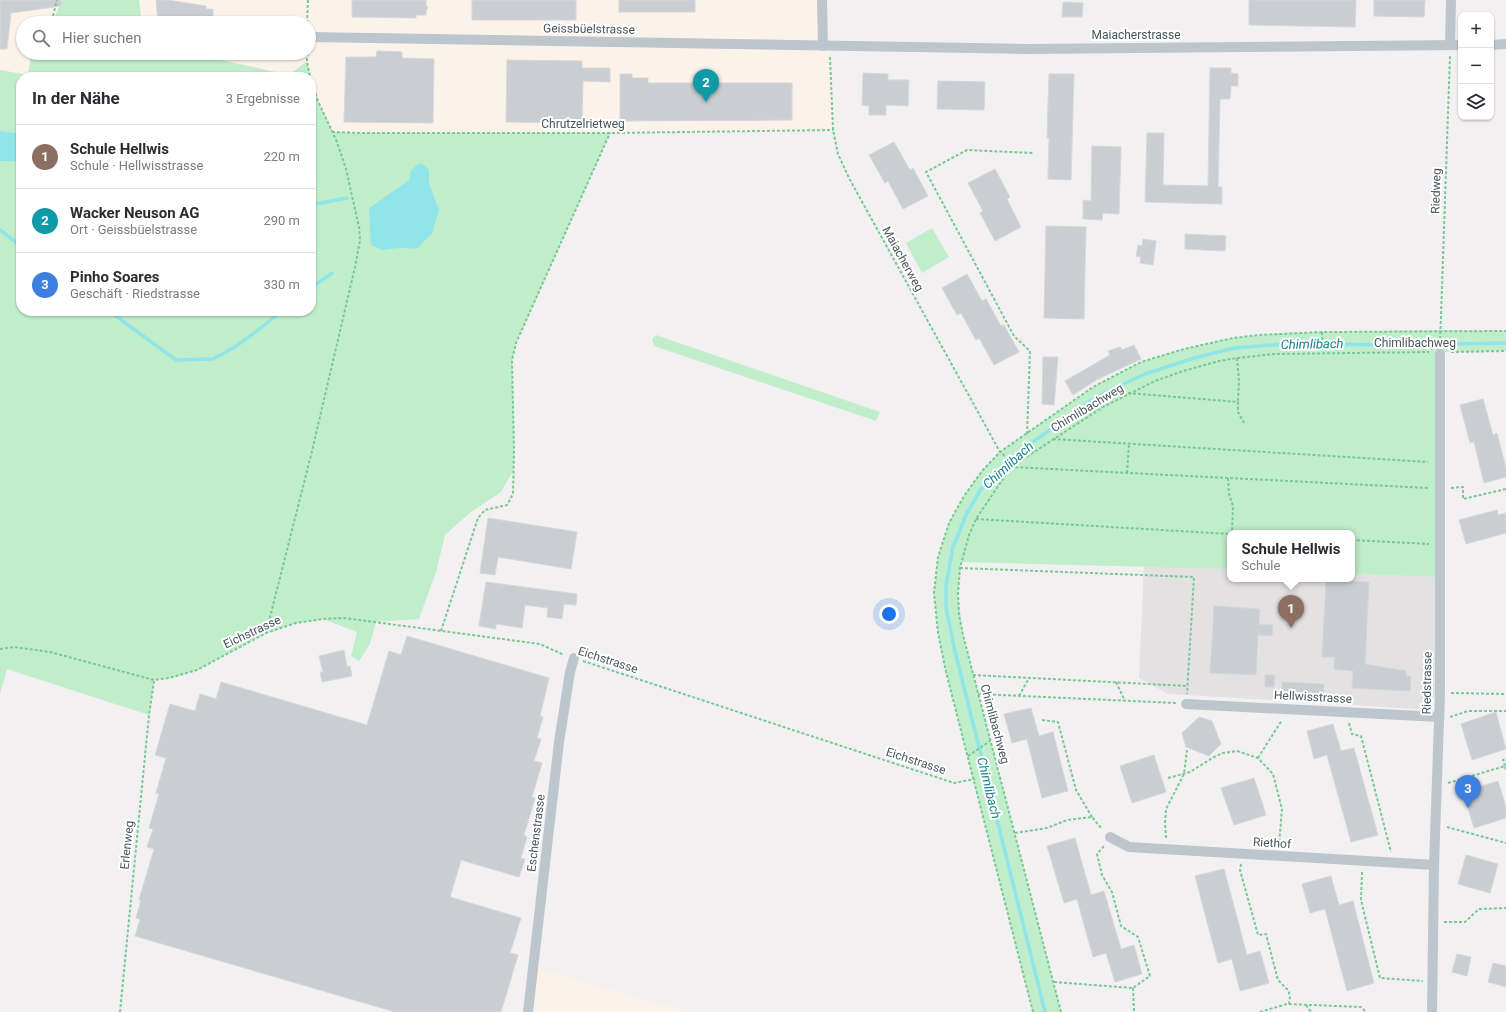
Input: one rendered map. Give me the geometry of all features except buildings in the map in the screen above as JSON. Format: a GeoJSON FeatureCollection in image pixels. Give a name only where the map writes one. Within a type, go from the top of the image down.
{"type":"FeatureCollection","features":[{"type":"Feature","properties":{"kind":"street"},"geometry":{"type":"LineString","coordinates":[[822,0],[823,46]]}},
{"type":"Feature","properties":{"kind":"street"},"geometry":{"type":"LineString","coordinates":[[1450,45],[1451,0]]}},
{"type":"Feature","properties":{"kind":"street","name":"Geissbüelstrasse"},"geometry":{"type":"LineString","coordinates":[[316,37],[823,46]]}},
{"type":"Feature","properties":{"kind":"street"},"geometry":{"type":"LineString","coordinates":[[1494,45],[1506,44]]}},
{"type":"Feature","properties":{"kind":"street","name":"Maiacherstrasse"},"geometry":{"type":"LineString","coordinates":[[823,46],[1027,49],[1458,45]]}},
{"type":"Feature","properties":{"kind":"street","name":"Riedstrasse"},"geometry":{"type":"LineString","coordinates":[[1432,1012],[1434,865],[1440,692],[1440,353]]}},
{"type":"Feature","properties":{"kind":"street","name":"Eschenstrasse"},"geometry":{"type":"LineString","coordinates":[[528,1012],[560,742],[570,672],[574,658]]}},
{"type":"Feature","properties":{"kind":"street","name":"Hellwisstrasse"},"geometry":{"type":"LineString","coordinates":[[1186,704],[1347,712],[1439,719]]}},
{"type":"Feature","properties":{"kind":"street","name":"Riethof"},"geometry":{"type":"LineString","coordinates":[[1110,837],[1129,847],[1434,865]]}},
{"type":"Feature","properties":{"kind":"path"},"geometry":{"type":"LineString","coordinates":[[53,16],[57,0]]}},
{"type":"Feature","properties":{"kind":"path"},"geometry":{"type":"LineString","coordinates":[[307,16],[308,0]]}},
{"type":"Feature","properties":{"kind":"path","name":"Riedweg"},"geometry":{"type":"LineString","coordinates":[[1440,337],[1450,45]]}},
{"type":"Feature","properties":{"kind":"path","name":"Maiacherweg"},"geometry":{"type":"LineString","coordinates":[[823,46],[830,55],[833,130],[838,154],[849,178],[1000,452],[1003,454],[1011,467]]}},
{"type":"Feature","properties":{"kind":"path"},"geometry":{"type":"LineString","coordinates":[[308,60],[309,72]]}},
{"type":"Feature","properties":{"kind":"path"},"geometry":{"type":"LineString","coordinates":[[266,633],[312,448],[360,240],[359,227],[346,169],[316,96]]}},
{"type":"Feature","properties":{"kind":"path","name":"Chrutzelrietweg"},"geometry":{"type":"LineString","coordinates":[[332,132],[610,133],[833,130]]}},
{"type":"Feature","properties":{"kind":"path"},"geometry":{"type":"LineString","coordinates":[[441,631],[478,518],[485,510],[507,505],[513,494],[514,450],[512,360],[516,343],[610,133]]}},
{"type":"Feature","properties":{"kind":"path"},"geometry":{"type":"LineString","coordinates":[[1027,434],[1030,351],[1014,336],[926,172],[967,150],[1033,153]]}},
{"type":"Feature","properties":{"kind":"path"},"geometry":{"type":"LineString","coordinates":[[1033,1012],[975,779],[946,672],[938,633],[934,593],[938,557],[949,524],[964,496],[982,471],[1000,452],[1093,387],[1141,362],[1184,349],[1233,338],[1259,335],[1322,332],[1440,330],[1506,331]]}},
{"type":"Feature","properties":{"kind":"path"},"geometry":{"type":"LineString","coordinates":[[1322,332],[1323,352]]}},
{"type":"Feature","properties":{"kind":"path","name":"Chimlibachweg"},"geometry":{"type":"LineString","coordinates":[[1061,1012],[973,675],[959,615],[958,594],[960,568],[969,535],[976,519],[1011,467],[1103,407],[1128,393],[1183,371],[1219,361],[1275,354],[1323,352],[1440,353],[1506,351]]}},
{"type":"Feature","properties":{"kind":"path"},"geometry":{"type":"LineString","coordinates":[[1237,358],[1239,381],[1238,412],[1244,423]]}},
{"type":"Feature","properties":{"kind":"path"},"geometry":{"type":"LineString","coordinates":[[1128,393],[1238,402]]}},
{"type":"Feature","properties":{"kind":"path"},"geometry":{"type":"LineString","coordinates":[[1053,439],[1440,462]]}},
{"type":"Feature","properties":{"kind":"path"},"geometry":{"type":"LineString","coordinates":[[1127,473],[1129,444]]}},
{"type":"Feature","properties":{"kind":"path"},"geometry":{"type":"LineString","coordinates":[[1011,467],[1439,489],[1463,488],[1463,499],[1506,489]]}},
{"type":"Feature","properties":{"kind":"path"},"geometry":{"type":"LineString","coordinates":[[1228,478],[1229,494],[1233,506],[1231,530]]}},
{"type":"Feature","properties":{"kind":"path"},"geometry":{"type":"LineString","coordinates":[[976,519],[1227,533]]}},
{"type":"Feature","properties":{"kind":"path"},"geometry":{"type":"LineString","coordinates":[[1355,540],[1440,545]]}},
{"type":"Feature","properties":{"kind":"path"},"geometry":{"type":"LineString","coordinates":[[960,568],[1194,577],[1186,704],[978,694]]}},
{"type":"Feature","properties":{"kind":"path","name":"Eichstrasse"},"geometry":{"type":"LineString","coordinates":[[0,648],[14,647],[50,652],[154,680],[169,678],[197,670],[266,633],[310,620],[344,618],[540,644],[562,655],[954,783],[975,779]]}},
{"type":"Feature","properties":{"kind":"path"},"geometry":{"type":"LineString","coordinates":[[973,675],[1187,686]]}},
{"type":"Feature","properties":{"kind":"path"},"geometry":{"type":"LineString","coordinates":[[1019,696],[1030,678]]}},
{"type":"Feature","properties":{"kind":"path","name":"Erlenweg"},"geometry":{"type":"LineString","coordinates":[[120,1012],[148,723],[154,680]]}},
{"type":"Feature","properties":{"kind":"path"},"geometry":{"type":"LineString","coordinates":[[1116,682],[1125,701]]}},
{"type":"Feature","properties":{"kind":"path"},"geometry":{"type":"LineString","coordinates":[[1440,692],[1506,694]]}},
{"type":"Feature","properties":{"kind":"path"},"geometry":{"type":"LineString","coordinates":[[1258,758],[1289,709]]}},
{"type":"Feature","properties":{"kind":"path"},"geometry":{"type":"LineString","coordinates":[[1439,719],[1468,711],[1505,711],[1506,716]]}},
{"type":"Feature","properties":{"kind":"path"},"geometry":{"type":"LineString","coordinates":[[1347,712],[1352,734],[1361,736],[1391,851],[1391,863]]}},
{"type":"Feature","properties":{"kind":"path"},"geometry":{"type":"LineString","coordinates":[[1042,720],[1058,722],[1076,790],[1092,817],[1110,837],[1097,854],[1102,875],[1112,892],[1121,926],[1138,937],[1150,976],[1133,988],[1054,982]]}},
{"type":"Feature","properties":{"kind":"path"},"geometry":{"type":"LineString","coordinates":[[968,756],[990,741]]}},
{"type":"Feature","properties":{"kind":"path"},"geometry":{"type":"LineString","coordinates":[[1166,849],[1166,809],[1184,774],[1187,750]]}},
{"type":"Feature","properties":{"kind":"path"},"geometry":{"type":"LineString","coordinates":[[1168,778],[1190,772],[1214,756],[1223,753],[1237,751],[1258,758],[1273,774],[1282,809],[1278,856]]}},
{"type":"Feature","properties":{"kind":"path"},"geometry":{"type":"LineString","coordinates":[[1506,759],[1503,760],[1506,770]]}},
{"type":"Feature","properties":{"kind":"path"},"geometry":{"type":"LineString","coordinates":[[1437,786],[1505,766]]}},
{"type":"Feature","properties":{"kind":"path"},"geometry":{"type":"LineString","coordinates":[[1015,834],[1047,828],[1067,820],[1092,817]]}},
{"type":"Feature","properties":{"kind":"path"},"geometry":{"type":"LineString","coordinates":[[1436,824],[1506,843]]}},
{"type":"Feature","properties":{"kind":"path"},"geometry":{"type":"LineString","coordinates":[[1242,854],[1240,870],[1258,935],[1266,934],[1278,980],[1288,990],[1290,996],[1289,1004]]}},
{"type":"Feature","properties":{"kind":"path"},"geometry":{"type":"LineString","coordinates":[[1363,861],[1361,900],[1380,978],[1432,981]]}},
{"type":"Feature","properties":{"kind":"path"},"geometry":{"type":"LineString","coordinates":[[1433,923],[1466,922],[1479,909],[1506,908]]}},
{"type":"Feature","properties":{"kind":"path"},"geometry":{"type":"LineString","coordinates":[[1133,988],[1134,1012]]}},
{"type":"Feature","properties":{"kind":"path"},"geometry":{"type":"LineString","coordinates":[[1260,1012],[1289,1004],[1361,1007],[1366,1012]]}},
{"type":"Feature","properties":{"kind":"path"},"geometry":{"type":"LineString","coordinates":[[1306,1005],[1310,1012]]}},
{"type":"Feature","properties":{"kind":"shaded area"},"geometry":{"type":"Polygon","coordinates":[[[0,0],[62,0],[55,16],[16,16],[16,60],[30,60],[28,72],[16,73],[0,70],[0,0]]]}},
{"type":"Feature","properties":{"kind":"shaded area"},"geometry":{"type":"Polygon","coordinates":[[[139,0],[822,0],[823,46],[830,55],[833,130],[610,133],[332,132],[316,94],[316,72],[309,72],[307,62],[293,72],[275,72],[221,60],[316,60],[316,16],[141,16],[139,0]]]}},
{"type":"Feature","properties":{"kind":"shaded area"},"geometry":{"type":"Polygon","coordinates":[[[1144,566],[1227,569],[1227,582],[1355,582],[1355,574],[1441,577],[1440,693],[1418,709],[1168,694],[1139,678],[1144,566]]]}},
{"type":"Feature","properties":{"kind":"shaded area"},"geometry":{"type":"Polygon","coordinates":[[[533,967],[687,1012],[528,1012],[533,967]]]}},
{"type":"Feature","properties":{"kind":"green space"},"geometry":{"type":"Polygon","coordinates":[[[62,0],[139,0],[141,16],[55,16],[62,0]]]}},
{"type":"Feature","properties":{"kind":"green space"},"geometry":{"type":"Polygon","coordinates":[[[30,60],[221,60],[275,72],[28,72],[30,60]]]}},
{"type":"Feature","properties":{"kind":"green space"},"geometry":{"type":"Polygon","coordinates":[[[307,61],[309,72],[293,72],[307,61]]]}},
{"type":"Feature","properties":{"kind":"green space"},"geometry":{"type":"Polygon","coordinates":[[[0,70],[16,73],[16,133],[0,131],[0,70]]]}},
{"type":"Feature","properties":{"kind":"green space"},"geometry":{"type":"Polygon","coordinates":[[[316,96],[333,132],[610,133],[516,343],[512,360],[513,471],[501,492],[471,512],[445,535],[436,572],[419,619],[376,622],[370,644],[359,661],[351,656],[357,632],[323,619],[296,623],[266,633],[197,670],[169,678],[154,680],[149,715],[7,669],[0,694],[0,161],[16,162],[16,316],[316,316],[316,96]],[[429,170],[411,171],[409,180],[369,208],[399,248],[417,249],[439,210],[429,183],[429,170]]]}},
{"type":"Feature","properties":{"kind":"green space"},"geometry":{"type":"Polygon","coordinates":[[[932,228],[949,257],[922,273],[906,243],[932,228]]]}},
{"type":"Feature","properties":{"kind":"green space"},"geometry":{"type":"Polygon","coordinates":[[[1440,330],[1506,331],[1506,351],[1440,352],[1441,577],[1355,574],[1355,530],[1227,530],[1227,569],[961,562],[958,594],[963,635],[1061,1012],[1033,1012],[946,672],[938,633],[934,593],[938,557],[949,523],[964,496],[982,471],[1000,452],[1093,387],[1141,362],[1184,349],[1233,338],[1282,333],[1440,330]]]}},
{"type":"Feature","properties":{"kind":"green space"},"geometry":{"type":"Polygon","coordinates":[[[656,335],[880,412],[876,421],[654,346],[652,339],[656,335]]]}},
{"type":"Feature","properties":{"kind":"water"},"geometry":{"type":"Polygon","coordinates":[[[0,131],[16,133],[16,162],[0,161],[0,131]]]}},
{"type":"Feature","properties":{"kind":"water"},"geometry":{"type":"Polygon","coordinates":[[[418,164],[423,164],[429,170],[429,183],[439,210],[432,233],[417,249],[399,248],[382,250],[371,245],[369,208],[409,180],[411,171],[418,164]]]}},
{"type":"Feature","properties":{"kind":"waterway"},"geometry":{"type":"LineString","coordinates":[[316,204],[347,198]]}},
{"type":"Feature","properties":{"kind":"waterway"},"geometry":{"type":"LineString","coordinates":[[0,230],[16,242]]}},
{"type":"Feature","properties":{"kind":"waterway"},"geometry":{"type":"LineString","coordinates":[[316,284],[332,273]]}},
{"type":"Feature","properties":{"kind":"waterway"},"geometry":{"type":"LineString","coordinates":[[116,316],[176,360],[213,359],[233,348],[276,316]]}},
{"type":"Feature","properties":{"kind":"waterway","name":"Chimlibach"},"geometry":{"type":"LineString","coordinates":[[1045,1012],[954,647],[946,607],[946,587],[953,547],[967,513],[981,489],[1026,447],[1098,396],[1145,374],[1191,359],[1234,348],[1285,344],[1402,345],[1506,343]]}},
{"type":"Feature","properties":{"kind":"place","name":"Wacker Neuson AG"},"geometry":{"type":"Point","coordinates":[706,102]}},
{"type":"Feature","properties":{"kind":"place","name":"Schule Hellwis"},"geometry":{"type":"Point","coordinates":[1291,628]}},
{"type":"Feature","properties":{"kind":"place","name":"Pinho Soares"},"geometry":{"type":"Point","coordinates":[1468,808]}}]}
